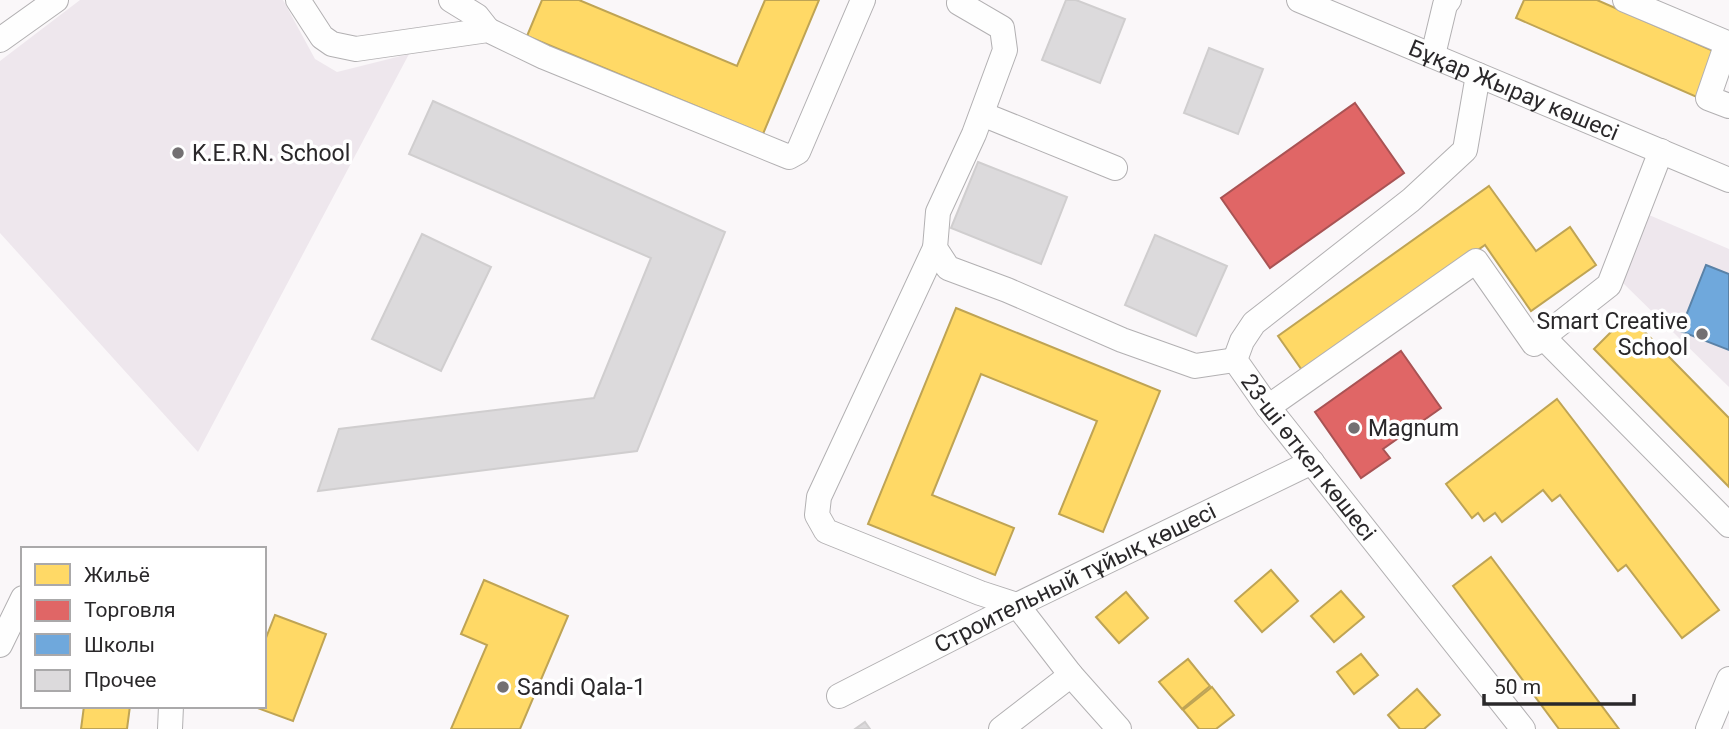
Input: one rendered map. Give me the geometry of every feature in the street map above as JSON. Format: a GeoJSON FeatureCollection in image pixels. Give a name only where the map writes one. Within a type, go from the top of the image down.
{"type":"FeatureCollection","features":[{"type":"Feature","properties":{"kind":"street"},"geometry":{"type":"LineString","coordinates":[[0,40],[55,0]]}},
{"type":"Feature","properties":{"kind":"street"},"geometry":{"type":"LineString","coordinates":[[298,0],[322,37],[332,44],[356,49],[488,30]]}},
{"type":"Feature","properties":{"kind":"street"},"geometry":{"type":"LineString","coordinates":[[451,0],[477,16],[488,30],[544,57],[789,157],[794,155],[801,145],[863,0]]}},
{"type":"Feature","properties":{"kind":"street","name":"Бұқар Жырау көшесі"},"geometry":{"type":"LineString","coordinates":[[1298,0],[1729,180]]}},
{"type":"Feature","properties":{"kind":"street"},"geometry":{"type":"LineString","coordinates":[[1433,55],[1445,5],[1449,0]]}},
{"type":"Feature","properties":{"kind":"street"},"geometry":{"type":"LineString","coordinates":[[1625,0],[1727,43],[1708,98],[1729,106]]}},
{"type":"Feature","properties":{"kind":"street"},"geometry":{"type":"LineString","coordinates":[[959,3],[1002,28],[1005,50],[982,114],[938,212],[935,248],[819,497],[817,515],[826,531],[980,593],[1017,605],[1119,729]]}},
{"type":"Feature","properties":{"kind":"street","name":"23-ші өткел көшесі"},"geometry":{"type":"LineString","coordinates":[[1478,75],[1465,150],[1410,200],[1254,323],[1242,341],[1235,360],[1268,407],[1523,729]]}},
{"type":"Feature","properties":{"kind":"street"},"geometry":{"type":"LineString","coordinates":[[982,114],[1115,168]]}},
{"type":"Feature","properties":{"kind":"street"},"geometry":{"type":"LineString","coordinates":[[1268,407],[1476,261],[1534,344],[1609,285],[1661,151]]}},
{"type":"Feature","properties":{"kind":"street"},"geometry":{"type":"LineString","coordinates":[[935,248],[948,268],[1007,290],[1122,340],[1195,366],[1235,360]]}},
{"type":"Feature","properties":{"kind":"street"},"geometry":{"type":"LineString","coordinates":[[1543,337],[1729,525]]}},
{"type":"Feature","properties":{"kind":"street","name":"Строительный тұйық көшесі"},"geometry":{"type":"LineString","coordinates":[[839,696],[1017,605],[1312,462]]}},
{"type":"Feature","properties":{"kind":"street"},"geometry":{"type":"LineString","coordinates":[[0,646],[21,602]]}},
{"type":"Feature","properties":{"kind":"street"},"geometry":{"type":"LineString","coordinates":[[1001,729],[1072,675]]}},
{"type":"Feature","properties":{"kind":"street"},"geometry":{"type":"LineString","coordinates":[[1709,729],[1729,679]]}},
{"type":"Feature","properties":{"kind":"street"},"geometry":{"type":"LineString","coordinates":[[170,729],[171,708]]}},
{"type":"Feature","properties":{"kind":"shaded area","name":"K.E.R.N. School"},"geometry":{"type":"Polygon","coordinates":[[[80,0],[283,0],[315,59],[337,72],[409,54],[198,452],[0,233],[0,61],[80,0]]]}},
{"type":"Feature","properties":{"kind":"shaded area","name":"Smart Creative School"},"geometry":{"type":"Polygon","coordinates":[[[1649,215],[1729,249],[1729,387],[1621,281],[1649,215]]]}},
{"type":"Feature","properties":{"kind":"building: Жильё"},"geometry":{"type":"Polygon","coordinates":[[[542,0],[579,0],[737,66],[765,0],[819,0],[763,134],[527,36],[542,0]]]}},
{"type":"Feature","properties":{"kind":"building: Жильё"},"geometry":{"type":"Polygon","coordinates":[[[1524,0],[1597,0],[1718,53],[1699,98],[1516,18],[1524,0]]]}},
{"type":"Feature","properties":{"kind":"building: Жильё"},"geometry":{"type":"Polygon","coordinates":[[[1489,186],[1536,251],[1570,227],[1596,265],[1531,311],[1485,245],[1304,373],[1278,336],[1489,186]]]}},
{"type":"Feature","properties":{"kind":"building: Жильё"},"geometry":{"type":"Polygon","coordinates":[[[956,308],[1160,391],[1103,532],[1059,514],[1097,421],[981,374],[932,495],[1014,528],[995,575],[868,524],[956,308]]]}},
{"type":"Feature","properties":{"kind":"building: Жильё"},"geometry":{"type":"Polygon","coordinates":[[[1628,315],[1729,418],[1729,487],[1594,349],[1628,315]]]}},
{"type":"Feature","properties":{"kind":"building: Жильё"},"geometry":{"type":"Polygon","coordinates":[[[1557,399],[1719,610],[1682,638],[1626,565],[1618,571],[1560,495],[1552,501],[1543,490],[1502,522],[1495,513],[1484,521],[1478,513],[1472,518],[1446,484],[1557,399]]]}},
{"type":"Feature","properties":{"kind":"building: Жильё"},"geometry":{"type":"Polygon","coordinates":[[[1491,557],[1619,729],[1559,729],[1453,586],[1491,557]]]}},
{"type":"Feature","properties":{"kind":"building: Жильё"},"geometry":{"type":"Polygon","coordinates":[[[1271,570],[1298,601],[1262,632],[1235,601],[1271,570]]]}},
{"type":"Feature","properties":{"kind":"building: Жильё","name":"Sandi Qala-1"},"geometry":{"type":"Polygon","coordinates":[[[484,580],[568,616],[520,729],[451,729],[487,645],[461,634],[484,580]]]}},
{"type":"Feature","properties":{"kind":"building: Жильё"},"geometry":{"type":"Polygon","coordinates":[[[1341,591],[1364,617],[1334,642],[1311,616],[1341,591]]]}},
{"type":"Feature","properties":{"kind":"building: Жильё"},"geometry":{"type":"Polygon","coordinates":[[[1126,592],[1148,618],[1119,643],[1096,617],[1126,592]]]}},
{"type":"Feature","properties":{"kind":"building: Жильё"},"geometry":{"type":"Polygon","coordinates":[[[275,615],[326,634],[293,721],[257,708],[266,708],[266,638],[275,615]]]}},
{"type":"Feature","properties":{"kind":"building: Жильё"},"geometry":{"type":"Polygon","coordinates":[[[1361,654],[1378,675],[1354,694],[1337,672],[1361,654]]]}},
{"type":"Feature","properties":{"kind":"building: Жильё"},"geometry":{"type":"Polygon","coordinates":[[[1188,659],[1210,686],[1182,709],[1159,682],[1188,659]]]}},
{"type":"Feature","properties":{"kind":"building: Жильё"},"geometry":{"type":"Polygon","coordinates":[[[1212,687],[1234,715],[1216,729],[1199,729],[1183,710],[1212,687]]]}},
{"type":"Feature","properties":{"kind":"building: Жильё"},"geometry":{"type":"Polygon","coordinates":[[[1417,689],[1440,715],[1424,729],[1400,729],[1388,715],[1417,689]]]}},
{"type":"Feature","properties":{"kind":"building: Жильё"},"geometry":{"type":"Polygon","coordinates":[[[84,708],[130,708],[127,729],[81,729],[84,708]]]}},
{"type":"Feature","properties":{"kind":"building: Торговля"},"geometry":{"type":"Polygon","coordinates":[[[1355,103],[1404,173],[1270,268],[1221,198],[1355,103]]]}},
{"type":"Feature","properties":{"kind":"building: Торговля"},"geometry":{"type":"Polygon","coordinates":[[[1401,351],[1441,408],[1383,449],[1390,458],[1361,478],[1315,412],[1401,351]]]}},
{"type":"Feature","properties":{"kind":"building: Школы"},"geometry":{"type":"Polygon","coordinates":[[[1706,265],[1729,274],[1729,350],[1680,331],[1706,265]]]}},
{"type":"Feature","properties":{"kind":"building: Прочее"},"geometry":{"type":"Polygon","coordinates":[[[1066,0],[1076,0],[1125,19],[1100,83],[1042,60],[1066,0]]]}},
{"type":"Feature","properties":{"kind":"building: Прочее"},"geometry":{"type":"Polygon","coordinates":[[[1209,48],[1263,69],[1238,134],[1184,113],[1209,48]]]}},
{"type":"Feature","properties":{"kind":"building: Прочее"},"geometry":{"type":"Polygon","coordinates":[[[433,101],[725,232],[637,451],[318,491],[339,429],[594,398],[651,258],[409,154],[433,101]]]}},
{"type":"Feature","properties":{"kind":"building: Прочее"},"geometry":{"type":"Polygon","coordinates":[[[978,162],[1067,197],[1041,264],[951,228],[978,162]]]}},
{"type":"Feature","properties":{"kind":"building: Прочее"},"geometry":{"type":"Polygon","coordinates":[[[422,234],[491,267],[441,371],[372,339],[422,234]]]}},
{"type":"Feature","properties":{"kind":"building: Прочее"},"geometry":{"type":"Polygon","coordinates":[[[1155,235],[1227,266],[1196,336],[1125,305],[1155,235]]]}},
{"type":"Feature","properties":{"kind":"building: Прочее"},"geometry":{"type":"Polygon","coordinates":[[[865,722],[870,729],[855,729],[865,722]]]}},
{"type":"Feature","properties":{"kind":"place","name":"K.E.R.N. School"},"geometry":{"type":"Point","coordinates":[178,153]}},
{"type":"Feature","properties":{"kind":"place","name":"Smart Creative School"},"geometry":{"type":"Point","coordinates":[1702,334]}},
{"type":"Feature","properties":{"kind":"place","name":"Magnum"},"geometry":{"type":"Point","coordinates":[1354,428]}},
{"type":"Feature","properties":{"kind":"place","name":"Sandi Qala-1"},"geometry":{"type":"Point","coordinates":[503,687]}}]}
